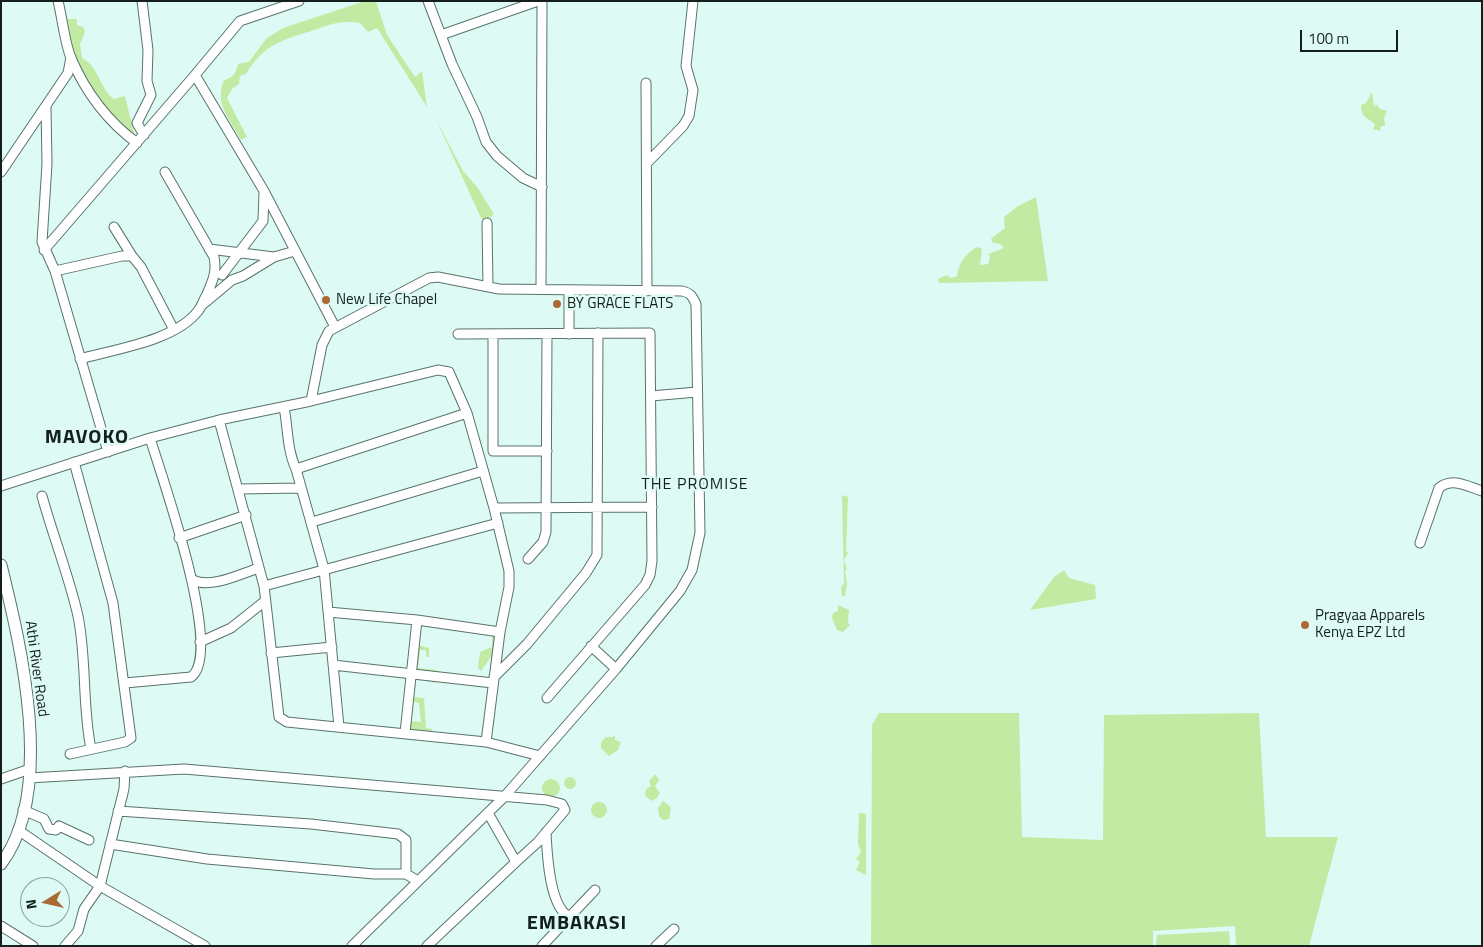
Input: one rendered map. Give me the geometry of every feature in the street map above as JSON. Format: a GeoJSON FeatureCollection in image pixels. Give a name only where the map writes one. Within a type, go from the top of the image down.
{"type":"FeatureCollection","features":[{"type":"Feature","properties":{"kind":"main road","name":"Athi River Road"},"geometry":{"type":"LineString","coordinates":[[1,565],[22,656],[28,714],[30,773],[18,830],[1,864]]}},
{"type":"Feature","properties":{"kind":"street"},"geometry":{"type":"LineString","coordinates":[[68,1],[58,3],[71,57],[104,115],[118,129],[137,143]]}},
{"type":"Feature","properties":{"kind":"street"},"geometry":{"type":"LineString","coordinates":[[142,1],[148,50],[147,81],[150,95],[137,123],[144,135]]}},
{"type":"Feature","properties":{"kind":"street"},"geometry":{"type":"LineString","coordinates":[[44,250],[240,21],[299,1]]}},
{"type":"Feature","properties":{"kind":"street"},"geometry":{"type":"LineString","coordinates":[[428,1],[486,142],[497,156],[522,178],[542,187]]}},
{"type":"Feature","properties":{"kind":"street"},"geometry":{"type":"LineString","coordinates":[[441,35],[538,1]]}},
{"type":"Feature","properties":{"kind":"street"},"geometry":{"type":"LineString","coordinates":[[541,289],[542,1]]}},
{"type":"Feature","properties":{"kind":"street"},"geometry":{"type":"LineString","coordinates":[[646,162],[683,126],[689,116],[693,90],[686,66],[693,1]]}},
{"type":"Feature","properties":{"kind":"street"},"geometry":{"type":"LineString","coordinates":[[1,172],[68,74],[71,57]]}},
{"type":"Feature","properties":{"kind":"street"},"geometry":{"type":"LineString","coordinates":[[195,75],[264,191],[335,327]]}},
{"type":"Feature","properties":{"kind":"street"},"geometry":{"type":"LineString","coordinates":[[646,83],[647,291]]}},
{"type":"Feature","properties":{"kind":"street"},"geometry":{"type":"LineString","coordinates":[[46,107],[47,164],[42,232],[44,250],[55,271],[108,452]]}},
{"type":"Feature","properties":{"kind":"street"},"geometry":{"type":"LineString","coordinates":[[165,172],[209,249],[219,273],[230,282]]}},
{"type":"Feature","properties":{"kind":"street"},"geometry":{"type":"LineString","coordinates":[[201,306],[219,273],[238,254],[264,221],[264,191]]}},
{"type":"Feature","properties":{"kind":"street"},"geometry":{"type":"LineString","coordinates":[[487,224],[488,287]]}},
{"type":"Feature","properties":{"kind":"street"},"geometry":{"type":"LineString","coordinates":[[114,227],[141,267],[174,330]]}},
{"type":"Feature","properties":{"kind":"street"},"geometry":{"type":"LineString","coordinates":[[209,249],[274,257]]}},
{"type":"Feature","properties":{"kind":"street"},"geometry":{"type":"LineString","coordinates":[[80,359],[147,341],[174,330],[185,323],[201,306],[230,282],[274,257],[295,250]]}},
{"type":"Feature","properties":{"kind":"street"},"geometry":{"type":"LineString","coordinates":[[55,271],[122,256],[132,256]]}},
{"type":"Feature","properties":{"kind":"street"},"geometry":{"type":"LineString","coordinates":[[311,401],[322,345],[329,331],[429,278],[438,277],[488,287],[682,291],[690,293],[696,304],[700,533],[696,557],[680,591],[616,669],[504,797],[352,946]]}},
{"type":"Feature","properties":{"kind":"street"},"geometry":{"type":"LineString","coordinates":[[569,290],[569,334]]}},
{"type":"Feature","properties":{"kind":"street"},"geometry":{"type":"LineString","coordinates":[[493,680],[527,644],[594,561],[598,549],[598,333]]}},
{"type":"Feature","properties":{"kind":"street"},"geometry":{"type":"LineString","coordinates":[[458,334],[650,333],[652,507],[651,568],[648,580],[548,698]]}},
{"type":"Feature","properties":{"kind":"street"},"geometry":{"type":"LineString","coordinates":[[493,334],[493,451],[547,451]]}},
{"type":"Feature","properties":{"kind":"street"},"geometry":{"type":"LineString","coordinates":[[528,559],[545,538],[547,509],[547,334]]}},
{"type":"Feature","properties":{"kind":"street"},"geometry":{"type":"LineString","coordinates":[[1,486],[150,438],[220,420],[445,370],[453,377],[467,413],[498,523],[509,571],[509,587],[500,632],[486,742]]}},
{"type":"Feature","properties":{"kind":"street"},"geometry":{"type":"LineString","coordinates":[[651,396],[697,392]]}},
{"type":"Feature","properties":{"kind":"street"},"geometry":{"type":"LineString","coordinates":[[284,407],[290,436],[290,455],[312,522],[324,569],[339,727]]}},
{"type":"Feature","properties":{"kind":"street"},"geometry":{"type":"LineString","coordinates":[[296,469],[467,413]]}},
{"type":"Feature","properties":{"kind":"street"},"geometry":{"type":"LineString","coordinates":[[220,420],[264,586],[279,717],[287,722],[486,742],[540,756]]}},
{"type":"Feature","properties":{"kind":"street"},"geometry":{"type":"LineString","coordinates":[[125,683],[191,677],[197,669],[200,642],[200,623],[193,580],[150,438]]}},
{"type":"Feature","properties":{"kind":"street"},"geometry":{"type":"LineString","coordinates":[[70,754],[125,742],[131,738],[113,603],[74,462]]}},
{"type":"Feature","properties":{"kind":"street"},"geometry":{"type":"LineString","coordinates":[[312,522],[483,471]]}},
{"type":"Feature","properties":{"kind":"street"},"geometry":{"type":"LineString","coordinates":[[1420,543],[1439,488],[1445,483],[1454,482],[1482,490]]}},
{"type":"Feature","properties":{"kind":"street"},"geometry":{"type":"LineString","coordinates":[[239,489],[301,488]]}},
{"type":"Feature","properties":{"kind":"street"},"geometry":{"type":"LineString","coordinates":[[42,496],[78,615],[85,666],[84,699],[91,749]]}},
{"type":"Feature","properties":{"kind":"street"},"geometry":{"type":"LineString","coordinates":[[494,508],[652,507]]}},
{"type":"Feature","properties":{"kind":"street"},"geometry":{"type":"LineString","coordinates":[[179,538],[246,516]]}},
{"type":"Feature","properties":{"kind":"street"},"geometry":{"type":"LineString","coordinates":[[264,586],[498,523]]}},
{"type":"Feature","properties":{"kind":"street"},"geometry":{"type":"LineString","coordinates":[[193,580],[200,584],[210,583],[259,568]]}},
{"type":"Feature","properties":{"kind":"street"},"geometry":{"type":"LineString","coordinates":[[200,642],[238,623],[265,601]]}},
{"type":"Feature","properties":{"kind":"street"},"geometry":{"type":"LineString","coordinates":[[328,612],[417,620],[500,632]]}},
{"type":"Feature","properties":{"kind":"street"},"geometry":{"type":"LineString","coordinates":[[405,733],[417,620]]}},
{"type":"Feature","properties":{"kind":"street"},"geometry":{"type":"LineString","coordinates":[[591,646],[616,669]]}},
{"type":"Feature","properties":{"kind":"street"},"geometry":{"type":"LineString","coordinates":[[271,653],[332,647]]}},
{"type":"Feature","properties":{"kind":"street"},"geometry":{"type":"LineString","coordinates":[[333,664],[411,674],[493,680]]}},
{"type":"Feature","properties":{"kind":"street"},"geometry":{"type":"LineString","coordinates":[[1,779],[30,773],[184,769],[547,800],[562,804],[564,810],[546,832],[428,945]]}},
{"type":"Feature","properties":{"kind":"street"},"geometry":{"type":"LineString","coordinates":[[65,946],[78,931],[84,909],[100,886],[124,789],[125,771]]}},
{"type":"Feature","properties":{"kind":"street"},"geometry":{"type":"LineString","coordinates":[[23,810],[44,819],[49,829],[56,830],[59,826],[89,840]]}},
{"type":"Feature","properties":{"kind":"street"},"geometry":{"type":"LineString","coordinates":[[118,811],[311,824],[398,834],[406,840],[406,874]]}},
{"type":"Feature","properties":{"kind":"street"},"geometry":{"type":"LineString","coordinates":[[488,813],[516,862]]}},
{"type":"Feature","properties":{"kind":"street"},"geometry":{"type":"LineString","coordinates":[[18,830],[100,886],[205,946]]}},
{"type":"Feature","properties":{"kind":"street"},"geometry":{"type":"LineString","coordinates":[[546,832],[548,860],[557,902],[563,914],[570,917]]}},
{"type":"Feature","properties":{"kind":"street"},"geometry":{"type":"LineString","coordinates":[[110,844],[207,859],[374,874],[406,874],[418,882]]}},
{"type":"Feature","properties":{"kind":"street"},"geometry":{"type":"LineString","coordinates":[[542,946],[595,890]]}},
{"type":"Feature","properties":{"kind":"street"},"geometry":{"type":"LineString","coordinates":[[1,926],[33,946]]}},
{"type":"Feature","properties":{"kind":"street"},"geometry":{"type":"LineString","coordinates":[[656,946],[674,929]]}},
{"type":"Feature","properties":{"kind":"green space"},"geometry":{"type":"Polygon","coordinates":[[[365,1],[376,1],[387,35],[415,77],[422,71],[427,107],[377,28],[368,32],[360,23],[340,23],[291,37],[274,45],[259,56],[246,74],[240,76],[239,84],[232,89],[227,98],[247,137],[241,140],[225,112],[221,97],[224,80],[234,75],[238,64],[249,62],[267,38],[283,28],[365,1]]]}},
{"type":"Feature","properties":{"kind":"green space"},"geometry":{"type":"Polygon","coordinates":[[[62,19],[77,19],[77,25],[83,27],[85,32],[80,44],[82,58],[96,72],[109,95],[114,99],[125,96],[135,137],[118,129],[71,57],[62,19]]]}},
{"type":"Feature","properties":{"kind":"green space"},"geometry":{"type":"Polygon","coordinates":[[[1372,92],[1374,107],[1376,104],[1380,109],[1387,111],[1384,118],[1385,125],[1380,127],[1381,131],[1373,129],[1375,124],[1365,117],[1362,112],[1361,105],[1366,103],[1372,92]]]}},
{"type":"Feature","properties":{"kind":"green space"},"geometry":{"type":"Polygon","coordinates":[[[435,117],[463,171],[477,187],[494,214],[485,222],[481,218],[435,117]]]}},
{"type":"Feature","properties":{"kind":"green space"},"geometry":{"type":"Polygon","coordinates":[[[1036,197],[1048,281],[939,283],[938,279],[947,275],[951,278],[957,276],[963,259],[977,247],[982,249],[980,265],[988,264],[990,258],[988,254],[1004,248],[1000,244],[993,243],[991,239],[1005,228],[1004,217],[1018,206],[1036,197]]]}},
{"type":"Feature","properties":{"kind":"green space"},"geometry":{"type":"Polygon","coordinates":[[[842,495],[848,497],[846,551],[848,553],[844,560],[847,569],[845,571],[847,583],[845,596],[842,596],[841,587],[844,584],[842,495]]]}},
{"type":"Feature","properties":{"kind":"green space"},"geometry":{"type":"Polygon","coordinates":[[[1064,570],[1069,578],[1095,585],[1096,599],[1030,610],[1054,577],[1064,570]]]}},
{"type":"Feature","properties":{"kind":"green space"},"geometry":{"type":"Polygon","coordinates":[[[838,605],[849,610],[848,623],[850,625],[843,632],[837,630],[832,618],[833,613],[838,611],[838,605]]]}},
{"type":"Feature","properties":{"kind":"green space"},"geometry":{"type":"Polygon","coordinates":[[[495,634],[495,657],[491,657],[481,671],[478,668],[480,652],[492,647],[492,635],[495,634]]]}},
{"type":"Feature","properties":{"kind":"green space"},"geometry":{"type":"Polygon","coordinates":[[[417,645],[429,648],[429,657],[426,657],[426,650],[420,650],[418,668],[436,670],[437,674],[415,672],[417,645]]]}},
{"type":"Feature","properties":{"kind":"green space"},"geometry":{"type":"Polygon","coordinates":[[[414,677],[437,679],[436,683],[416,679],[414,697],[424,698],[426,728],[432,729],[431,733],[408,730],[414,677]],[[414,698],[411,721],[421,722],[419,703],[414,702],[414,698]]]}},
{"type":"Feature","properties":{"kind":"green space"},"geometry":{"type":"Polygon","coordinates":[[[879,713],[1019,713],[1022,837],[1103,840],[1104,715],[1259,713],[1266,837],[1338,837],[1309,946],[1236,946],[1235,926],[1153,931],[1153,946],[871,946],[872,725],[879,713]]]}},
{"type":"Feature","properties":{"kind":"green space"},"geometry":{"type":"Polygon","coordinates":[[[615,735],[615,740],[621,742],[618,750],[609,756],[601,748],[601,742],[606,737],[613,737],[615,735]]]}},
{"type":"Feature","properties":{"kind":"green space"},"geometry":{"type":"Polygon","coordinates":[[[655,774],[659,780],[655,786],[660,793],[657,798],[651,801],[645,795],[646,789],[651,786],[649,781],[655,774]]]}},
{"type":"Feature","properties":{"kind":"green space"},"geometry":{"type":"Polygon","coordinates":[[[570,777],[576,783],[570,789],[564,783],[570,777]]]}},
{"type":"Feature","properties":{"kind":"green space"},"geometry":{"type":"Polygon","coordinates":[[[551,779],[557,782],[560,788],[557,794],[551,797],[545,794],[542,788],[545,782],[551,779]]]}},
{"type":"Feature","properties":{"kind":"green space"},"geometry":{"type":"Polygon","coordinates":[[[663,801],[671,807],[669,819],[663,820],[659,816],[658,808],[663,801]]]}},
{"type":"Feature","properties":{"kind":"green space"},"geometry":{"type":"Polygon","coordinates":[[[599,802],[605,804],[607,810],[605,816],[599,818],[593,816],[591,810],[593,804],[599,802]]]}},
{"type":"Feature","properties":{"kind":"green space"},"geometry":{"type":"Polygon","coordinates":[[[859,813],[866,814],[866,875],[856,870],[860,862],[856,859],[861,852],[858,844],[859,813]]]}},
{"type":"Feature","properties":{"kind":"green space"},"geometry":{"type":"Polygon","coordinates":[[[1229,931],[1230,946],[1156,946],[1157,935],[1229,931]]]}},
{"type":"Feature","properties":{"kind":"place","name":"New Life Chapel"},"geometry":{"type":"Point","coordinates":[326,300]}},
{"type":"Feature","properties":{"kind":"place","name":"BY GRACE FLATS"},"geometry":{"type":"Point","coordinates":[557,304]}},
{"type":"Feature","properties":{"kind":"place","name":"Pragyaa Apparels Kenya EPZ Ltd"},"geometry":{"type":"Point","coordinates":[1305,625]}},
{"type":"Feature","properties":{"kind":"district","name":"MAVOKO"},"geometry":{"type":"Point","coordinates":[87,438]}},
{"type":"Feature","properties":{"kind":"district","name":"THE PROMISE"},"geometry":{"type":"Point","coordinates":[695,485]}},
{"type":"Feature","properties":{"kind":"district","name":"EMBAKASI"},"geometry":{"type":"Point","coordinates":[577,924]}}]}
